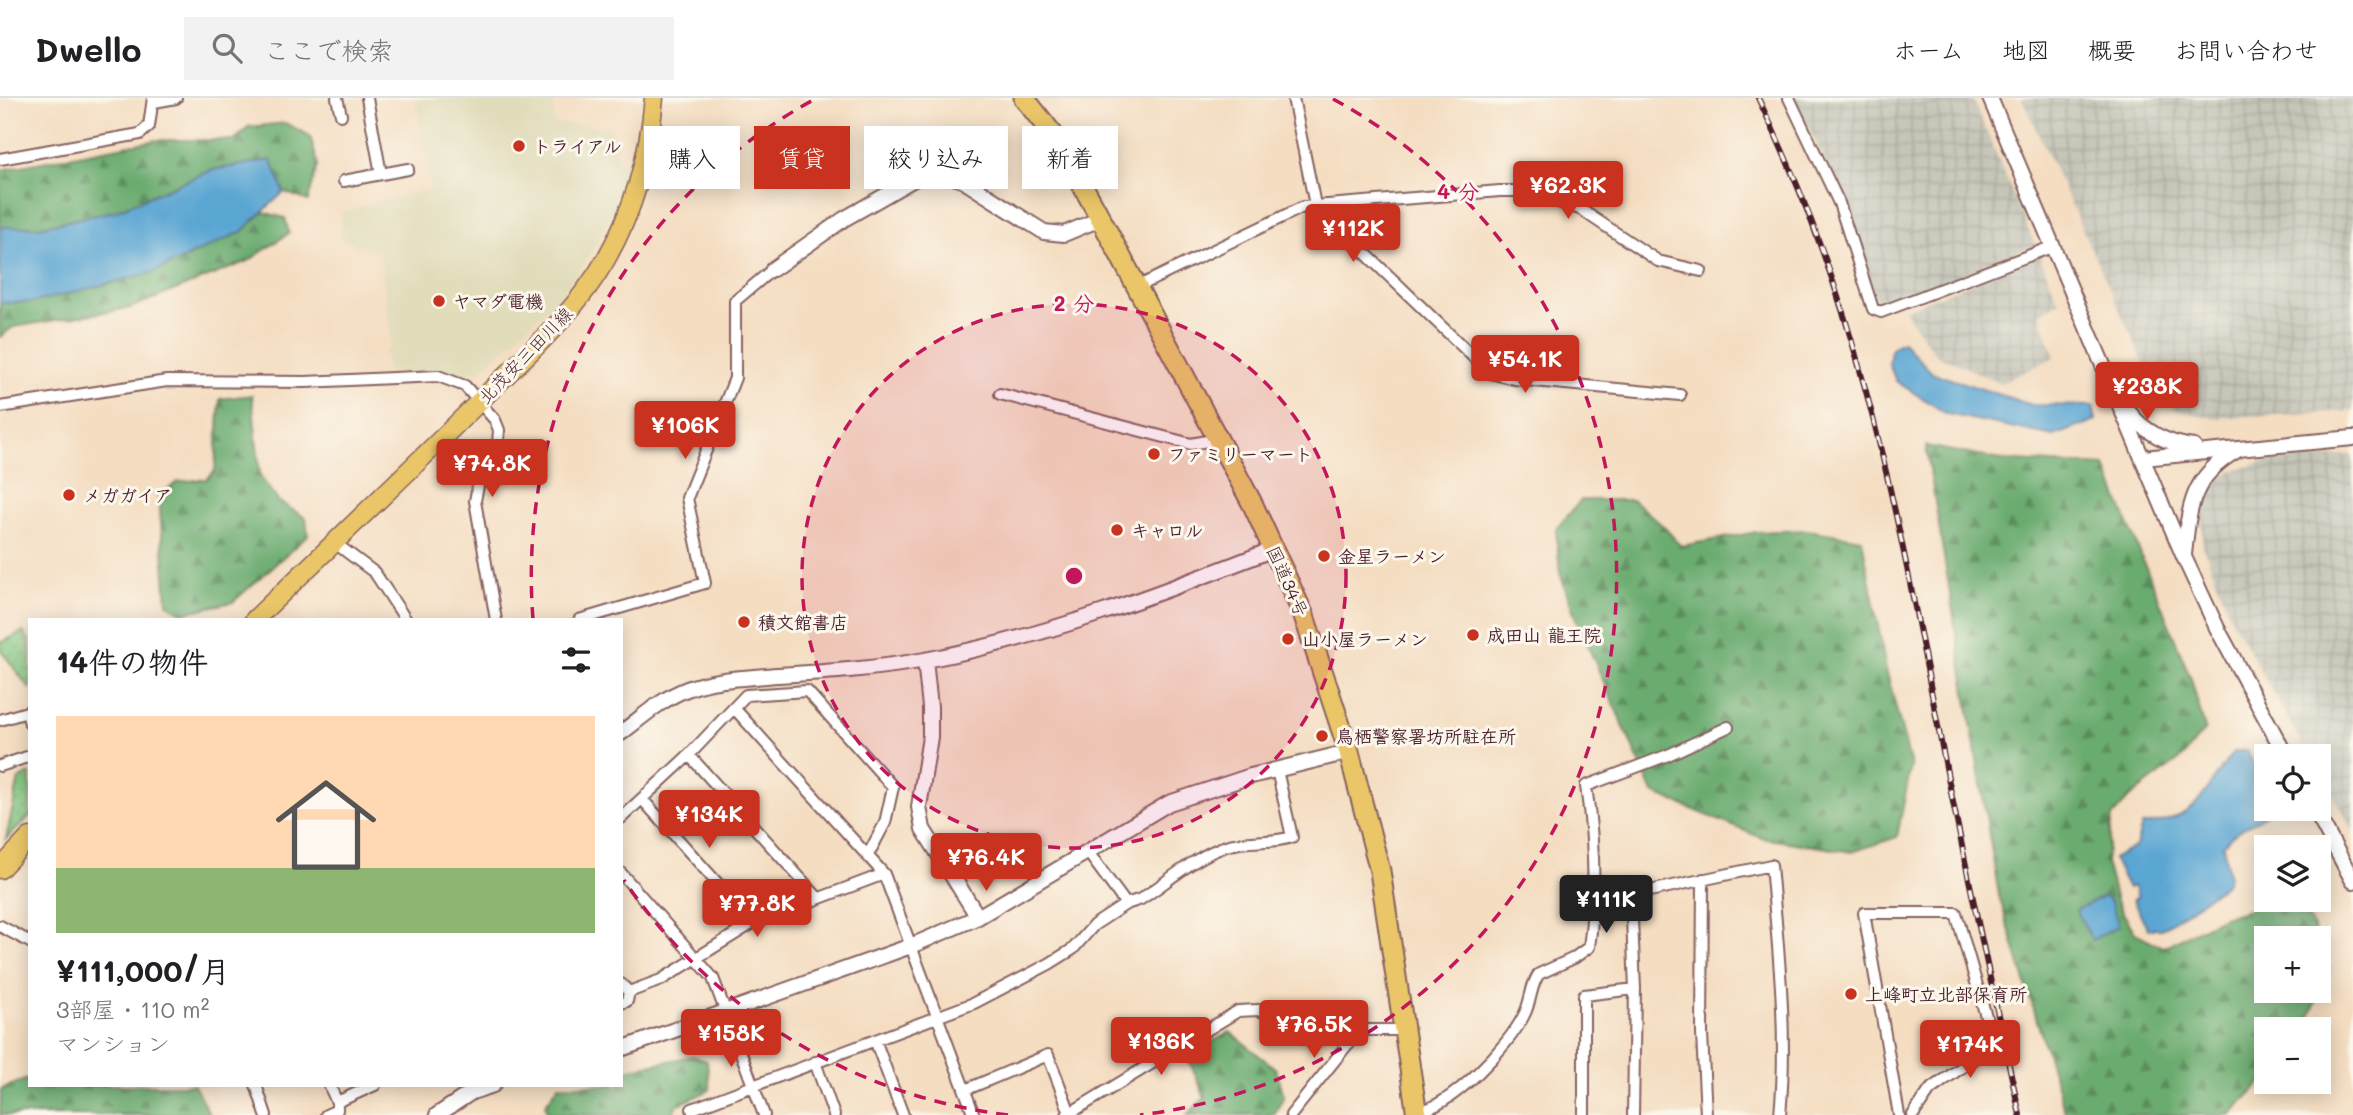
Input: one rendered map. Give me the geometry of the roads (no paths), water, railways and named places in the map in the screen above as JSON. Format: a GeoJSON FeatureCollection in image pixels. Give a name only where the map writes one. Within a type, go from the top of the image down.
{"type":"FeatureCollection","features":[{"type":"Feature","properties":{"kind":"highway","name":"国道34号"},"geometry":{"type":"LineString","coordinates":[[1024,98],[1058,141],[1137,287],[1274,549],[1304,617],[1349,752],[1380,871],[1417,1114]]}},
{"type":"Feature","properties":{"kind":"main road","name":"北茂安三田川線"},"geometry":{"type":"LineString","coordinates":[[256,618],[565,317],[604,262],[626,221],[642,170],[654,98]]}},
{"type":"Feature","properties":{"kind":"main road"},"geometry":{"type":"LineString","coordinates":[[0,869],[28,839]]}},
{"type":"Feature","properties":{"kind":"street"},"geometry":{"type":"LineString","coordinates":[[0,159],[140,134],[149,126],[153,100],[176,98]]}},
{"type":"Feature","properties":{"kind":"street"},"geometry":{"type":"LineString","coordinates":[[337,98],[341,115]]}},
{"type":"Feature","properties":{"kind":"street"},"geometry":{"type":"LineString","coordinates":[[367,98],[381,174]]}},
{"type":"Feature","properties":{"kind":"street"},"geometry":{"type":"LineString","coordinates":[[1293,98],[1315,205],[1490,373],[1514,379],[1681,395]]}},
{"type":"Feature","properties":{"kind":"street"},"geometry":{"type":"LineString","coordinates":[[1789,98],[1839,203],[1873,309],[1881,312],[2054,246]]}},
{"type":"Feature","properties":{"kind":"street"},"geometry":{"type":"LineString","coordinates":[[1990,98],[2184,557],[2217,628],[2280,744]]}},
{"type":"Feature","properties":{"kind":"street"},"geometry":{"type":"LineString","coordinates":[[344,181],[408,169]]}},
{"type":"Feature","properties":{"kind":"street"},"geometry":{"type":"LineString","coordinates":[[586,618],[705,583],[687,498],[735,378],[734,301],[773,269],[844,219],[921,175],[949,175],[964,181],[1044,232],[1064,234],[1100,219]]}},
{"type":"Feature","properties":{"kind":"street"},"geometry":{"type":"LineString","coordinates":[[1137,287],[1292,211],[1315,205],[1525,191],[1580,209],[1658,261],[1701,271]]}},
{"type":"Feature","properties":{"kind":"street"},"geometry":{"type":"LineString","coordinates":[[0,407],[167,381],[305,382],[438,376],[465,386],[495,420],[499,430],[498,443],[479,481],[475,501],[496,618]]}},
{"type":"Feature","properties":{"kind":"street"},"geometry":{"type":"LineString","coordinates":[[1000,394],[1191,444],[1218,439]]}},
{"type":"Feature","properties":{"kind":"street"},"geometry":{"type":"LineString","coordinates":[[2118,398],[2133,418],[2154,434],[2177,445],[2221,450]]}},
{"type":"Feature","properties":{"kind":"street"},"geometry":{"type":"LineString","coordinates":[[2143,458],[2353,438]]}},
{"type":"Feature","properties":{"kind":"street"},"geometry":{"type":"LineString","coordinates":[[2184,557],[2189,503],[2202,480],[2218,461],[2240,449]]}},
{"type":"Feature","properties":{"kind":"street"},"geometry":{"type":"LineString","coordinates":[[335,543],[375,573],[405,618]]}},
{"type":"Feature","properties":{"kind":"street"},"geometry":{"type":"LineString","coordinates":[[623,732],[670,697],[709,683],[925,660],[1112,612],[1274,549]]}},
{"type":"Feature","properties":{"kind":"street"},"geometry":{"type":"LineString","coordinates":[[925,660],[930,737],[919,807],[923,829],[978,917]]}},
{"type":"Feature","properties":{"kind":"street"},"geometry":{"type":"LineString","coordinates":[[623,816],[689,755],[746,695],[807,691],[893,787],[885,823],[868,855]]}},
{"type":"Feature","properties":{"kind":"street"},"geometry":{"type":"LineString","coordinates":[[734,708],[884,874],[974,1115]]}},
{"type":"Feature","properties":{"kind":"street"},"geometry":{"type":"LineString","coordinates":[[0,720],[27,712],[28,716]]}},
{"type":"Feature","properties":{"kind":"street"},"geometry":{"type":"LineString","coordinates":[[1417,1114],[1427,1111],[1455,1091],[1510,1039],[1531,999],[1536,978],[1589,947],[1594,841],[1587,786],[1668,755],[1728,727]]}},
{"type":"Feature","properties":{"kind":"street"},"geometry":{"type":"LineString","coordinates":[[623,1045],[728,1013],[911,946],[978,917],[1169,803],[1277,770],[1349,752]]}},
{"type":"Feature","properties":{"kind":"street"},"geometry":{"type":"LineString","coordinates":[[689,755],[818,898]]}},
{"type":"Feature","properties":{"kind":"street"},"geometry":{"type":"LineString","coordinates":[[0,766],[28,757]]}},
{"type":"Feature","properties":{"kind":"street"},"geometry":{"type":"LineString","coordinates":[[694,1115],[692,1109],[985,998],[1073,949],[1094,925],[1223,847],[1244,841],[1277,842],[1292,837],[1277,770]]}},
{"type":"Feature","properties":{"kind":"street"},"geometry":{"type":"LineString","coordinates":[[642,799],[753,923]]}},
{"type":"Feature","properties":{"kind":"street"},"geometry":{"type":"LineString","coordinates":[[2321,821],[2353,881]]}},
{"type":"Feature","properties":{"kind":"street"},"geometry":{"type":"LineString","coordinates":[[1087,851],[1126,904]]}},
{"type":"Feature","properties":{"kind":"street"},"geometry":{"type":"LineString","coordinates":[[1633,1115],[1635,989],[1631,895],[1771,864],[1782,1046],[1780,1115]]}},
{"type":"Feature","properties":{"kind":"street"},"geometry":{"type":"LineString","coordinates":[[625,988],[661,981],[753,923],[884,874]]}},
{"type":"Feature","properties":{"kind":"street"},"geometry":{"type":"LineString","coordinates":[[623,875],[698,957],[713,978],[765,1115]]}},
{"type":"Feature","properties":{"kind":"street"},"geometry":{"type":"LineString","coordinates":[[1703,879],[1702,1034],[1706,1115]]}},
{"type":"Feature","properties":{"kind":"street"},"geometry":{"type":"LineString","coordinates":[[1899,1115],[1864,913],[1956,914],[1989,1027],[1979,1055],[1930,1090],[1913,1115]]}},
{"type":"Feature","properties":{"kind":"street"},"geometry":{"type":"LineString","coordinates":[[0,926],[28,941]]}},
{"type":"Feature","properties":{"kind":"street"},"geometry":{"type":"LineString","coordinates":[[1584,1115],[1584,995],[1635,989]]}},
{"type":"Feature","properties":{"kind":"street"},"geometry":{"type":"LineString","coordinates":[[964,1090],[1048,1055],[1069,1114],[1238,1011],[1258,1010],[1320,1029],[1404,1030]]}},
{"type":"Feature","properties":{"kind":"street"},"geometry":{"type":"LineString","coordinates":[[1291,1115],[1347,1045],[1364,1029]]}},
{"type":"Feature","properties":{"kind":"street"},"geometry":{"type":"LineString","coordinates":[[875,1040],[902,1115]]}},
{"type":"Feature","properties":{"kind":"street"},"geometry":{"type":"LineString","coordinates":[[815,1062],[834,1115]]}},
{"type":"Feature","properties":{"kind":"street"},"geometry":{"type":"LineString","coordinates":[[258,1087],[266,1115]]}},
{"type":"Feature","properties":{"kind":"street"},"geometry":{"type":"LineString","coordinates":[[326,1115],[337,1110],[337,1102],[330,1087]]}},
{"type":"Feature","properties":{"kind":"street"},"geometry":{"type":"LineString","coordinates":[[337,1102],[371,1087]]}},
{"type":"Feature","properties":{"kind":"street"},"geometry":{"type":"LineString","coordinates":[[437,1115],[472,1092],[487,1087]]}},
{"type":"Feature","properties":{"kind":"water"},"geometry":{"type":"Polygon","coordinates":[[[271,160],[284,192],[241,232],[154,272],[34,302],[0,303],[0,227],[39,227],[115,211],[212,170],[271,160]]]}},
{"type":"Feature","properties":{"kind":"water"},"geometry":{"type":"Polygon","coordinates":[[[1903,342],[1932,373],[2032,405],[2093,406],[2096,420],[2054,436],[1947,414],[1896,381],[1889,364],[1891,348],[1903,342]]]}},
{"type":"Feature","properties":{"kind":"water"},"geometry":{"type":"Polygon","coordinates":[[[2246,750],[2254,764],[2255,821],[2232,835],[2223,845],[2229,876],[2226,884],[2161,929],[2148,929],[2133,900],[2138,897],[2133,886],[2128,888],[2113,859],[2136,846],[2142,825],[2162,822],[2189,810],[2234,752],[2246,750]]]}},
{"type":"Feature","properties":{"kind":"water"},"geometry":{"type":"Polygon","coordinates":[[[2105,896],[2111,902],[2119,926],[2092,940],[2076,910],[2105,896]]]}},
{"type":"Feature","properties":{"kind":"railway"},"geometry":{"type":"LineString","coordinates":[[1758,98],[1794,177],[1824,256],[1872,416],[1892,497],[2020,1115]]}},
{"type":"Feature","properties":{"kind":"place","name":"トライアル"},"geometry":{"type":"Point","coordinates":[519,146]}},
{"type":"Feature","properties":{"kind":"place","name":"ヤマダ電機"},"geometry":{"type":"Point","coordinates":[439,301]}},
{"type":"Feature","properties":{"kind":"place","name":"ファミリーマート"},"geometry":{"type":"Point","coordinates":[1154,454]}},
{"type":"Feature","properties":{"kind":"place","name":"メガガイア"},"geometry":{"type":"Point","coordinates":[69,495]}},
{"type":"Feature","properties":{"kind":"place","name":"キャロル"},"geometry":{"type":"Point","coordinates":[1117,530]}},
{"type":"Feature","properties":{"kind":"place","name":"金星ラーメン"},"geometry":{"type":"Point","coordinates":[1324,556]}},
{"type":"Feature","properties":{"kind":"place","name":"積文館書店"},"geometry":{"type":"Point","coordinates":[744,622]}},
{"type":"Feature","properties":{"kind":"place","name":"成田山 龍王院"},"geometry":{"type":"Point","coordinates":[1473,635]}},
{"type":"Feature","properties":{"kind":"place","name":"山小屋ラーメン"},"geometry":{"type":"Point","coordinates":[1288,639]}},
{"type":"Feature","properties":{"kind":"place","name":"鳥栖警察署坊所駐在所"},"geometry":{"type":"Point","coordinates":[1322,736]}},
{"type":"Feature","properties":{"kind":"place","name":"上峰町立北部保育所"},"geometry":{"type":"Point","coordinates":[1851,994]}}]}
